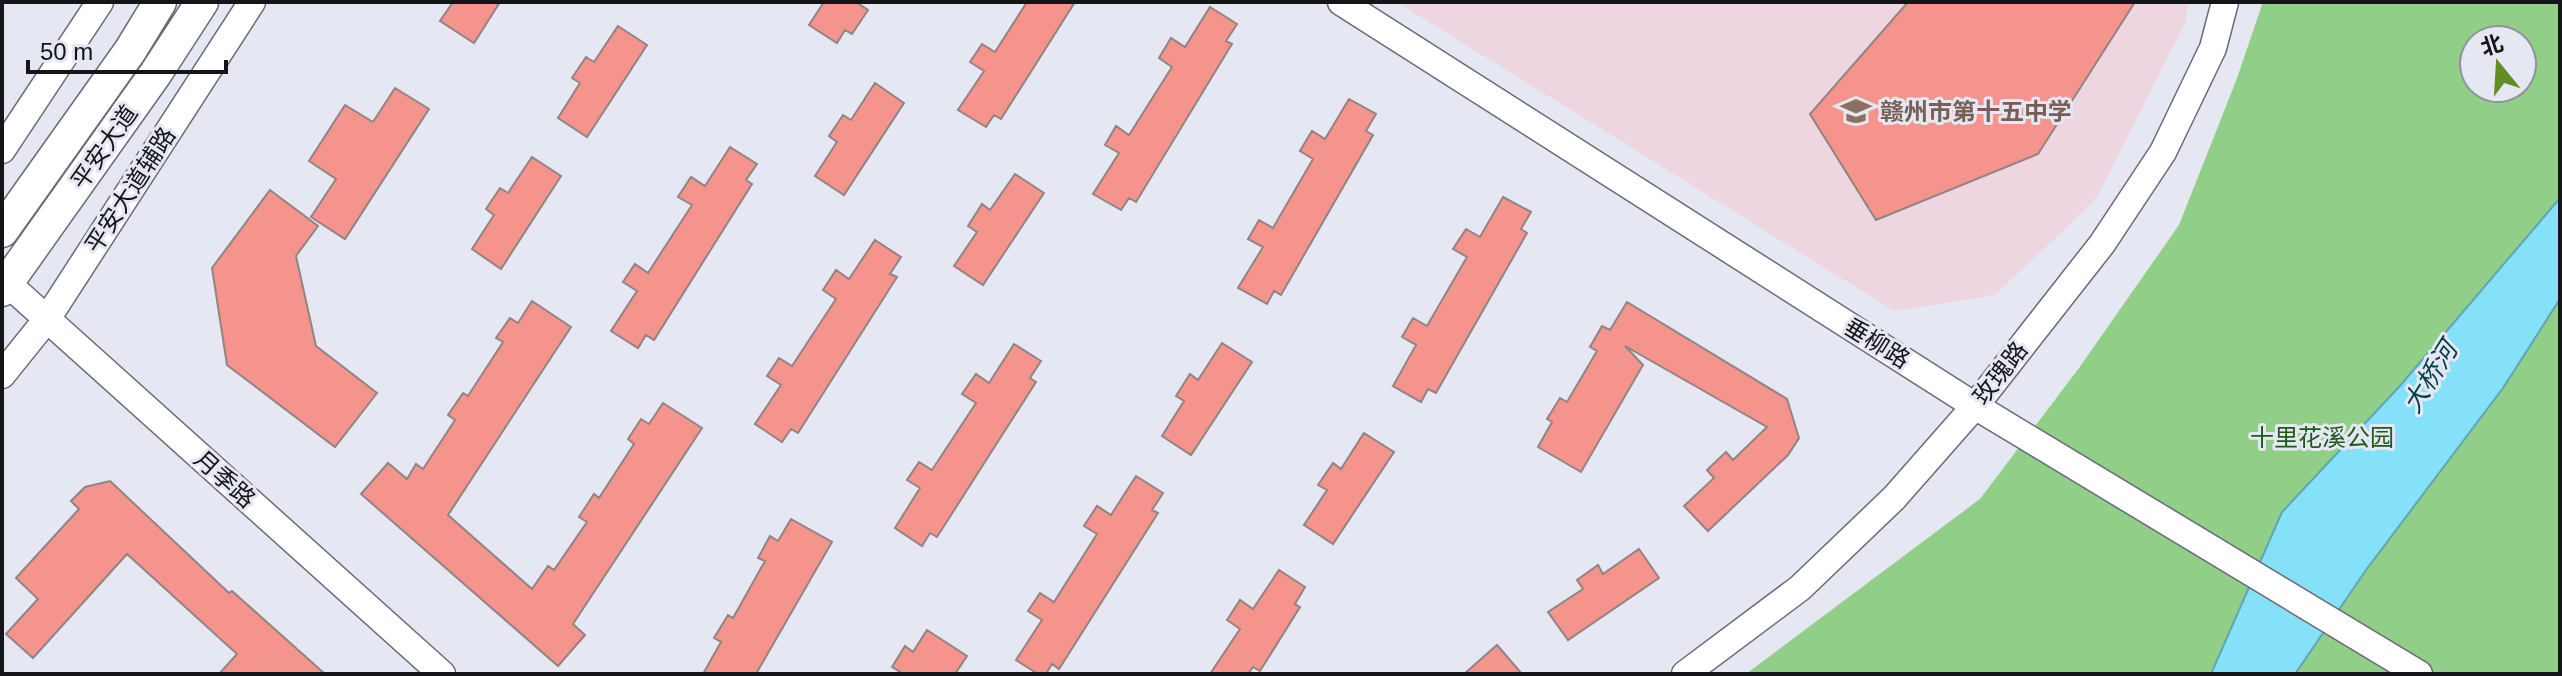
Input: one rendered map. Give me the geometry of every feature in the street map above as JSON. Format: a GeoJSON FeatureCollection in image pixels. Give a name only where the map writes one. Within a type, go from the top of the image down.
{"type":"FeatureCollection","features":[{"type":"Feature","properties":{"kind":"main road","name":"平安大道"},"geometry":{"type":"LineString","coordinates":[[2,231],[130,51],[160,2]]}},
{"type":"Feature","properties":{"kind":"main road","name":"平安大道"},"geometry":{"type":"LineString","coordinates":[[5,287],[156,73],[202,2]]}},
{"type":"Feature","properties":{"kind":"street"},"geometry":{"type":"LineString","coordinates":[[2,150],[100,2]]}},
{"type":"Feature","properties":{"kind":"street","name":"平安大道辅路"},"geometry":{"type":"LineString","coordinates":[[2,375],[47,319],[252,2]]}},
{"type":"Feature","properties":{"kind":"street","name":"垂柳路"},"geometry":{"type":"LineString","coordinates":[[1341,2],[1975,406],[2419,674]]}},
{"type":"Feature","properties":{"kind":"street","name":"玫瑰路"},"geometry":{"type":"LineString","coordinates":[[1685,674],[1800,588],[1894,498],[1975,406],[2102,244],[2163,152],[2213,48],[2225,2]]}},
{"type":"Feature","properties":{"kind":"street","name":"月季路"},"geometry":{"type":"LineString","coordinates":[[5,287],[47,319],[442,674]]}},
{"type":"Feature","properties":{"kind":"shaded area","name":"赣州市第十五中学"},"geometry":{"type":"Polygon","coordinates":[[[1397,2],[2188,2],[2185,23],[2096,199],[1995,295],[1894,311],[1397,2]]]}},
{"type":"Feature","properties":{"kind":"green space","name":"十里花溪公园"},"geometry":{"type":"Polygon","coordinates":[[[2263,2],[2560,2],[2560,674],[1746,674],[1980,499],[2079,368],[2179,225],[2236,81],[2263,2]]]}},
{"type":"Feature","properties":{"kind":"water","name":"大桥河"},"geometry":{"type":"Polygon","coordinates":[[[2560,198],[2560,299],[2503,388],[2366,570],[2295,674],[2211,674],[2282,512],[2399,387],[2560,198]]]}},
{"type":"Feature","properties":{"kind":"building"},"geometry":{"type":"Polygon","coordinates":[[[453,2],[500,2],[474,43],[440,21],[453,2]]]}},
{"type":"Feature","properties":{"kind":"building"},"geometry":{"type":"Polygon","coordinates":[[[824,2],[856,2],[868,10],[852,34],[845,30],[837,43],[809,25],[824,2]]]}},
{"type":"Feature","properties":{"kind":"building"},"geometry":{"type":"Polygon","coordinates":[[[1027,2],[1075,2],[1001,119],[994,115],[986,127],[958,110],[984,71],[970,62],[982,44],[995,52],[1027,2]]]}},
{"type":"Feature","properties":{"kind":"building"},"geometry":{"type":"Polygon","coordinates":[[[1908,2],[2135,2],[2038,154],[1876,220],[1810,114],[1908,2]]]}},
{"type":"Feature","properties":{"kind":"building"},"geometry":{"type":"Polygon","coordinates":[[[1210,7],[1237,24],[1226,41],[1232,44],[1136,202],[1129,198],[1121,210],[1093,194],[1119,153],[1105,145],[1116,126],[1129,135],[1172,67],[1159,58],[1171,38],[1185,47],[1210,7]]]}},
{"type":"Feature","properties":{"kind":"building"},"geometry":{"type":"Polygon","coordinates":[[[618,26],[647,45],[587,137],[558,118],[580,83],[572,78],[586,57],[594,62],[618,26]]]}},
{"type":"Feature","properties":{"kind":"building"},"geometry":{"type":"Polygon","coordinates":[[[875,83],[904,103],[844,195],[815,176],[837,142],[829,136],[843,115],[851,120],[875,83]]]}},
{"type":"Feature","properties":{"kind":"building"},"geometry":{"type":"Polygon","coordinates":[[[395,88],[429,109],[345,239],[311,217],[336,179],[309,161],[345,105],[373,122],[395,88]]]}},
{"type":"Feature","properties":{"kind":"building"},"geometry":{"type":"Polygon","coordinates":[[[1349,99],[1376,114],[1366,131],[1373,135],[1281,295],[1274,291],[1267,304],[1238,288],[1263,247],[1248,239],[1259,220],[1273,228],[1313,159],[1300,151],[1312,131],[1325,139],[1349,99]]]}},
{"type":"Feature","properties":{"kind":"building"},"geometry":{"type":"Polygon","coordinates":[[[730,147],[757,164],[746,180],[752,184],[654,340],[646,335],[638,348],[611,331],[637,291],[623,282],[635,264],[648,273],[692,205],[678,197],[691,177],[705,186],[730,147]]]}},
{"type":"Feature","properties":{"kind":"building"},"geometry":{"type":"Polygon","coordinates":[[[532,157],[561,176],[501,269],[472,249],[494,215],[486,209],[500,188],[508,193],[532,157]]]}},
{"type":"Feature","properties":{"kind":"building"},"geometry":{"type":"Polygon","coordinates":[[[1015,174],[1044,193],[983,285],[954,266],[977,232],[968,226],[982,204],[990,210],[1015,174]]]}},
{"type":"Feature","properties":{"kind":"building"},"geometry":{"type":"Polygon","coordinates":[[[270,190],[318,226],[296,256],[316,346],[377,393],[335,447],[227,365],[212,268],[270,190]]]}},
{"type":"Feature","properties":{"kind":"building"},"geometry":{"type":"Polygon","coordinates":[[[1503,197],[1531,212],[1521,229],[1527,233],[1436,393],[1428,389],[1421,402],[1393,386],[1416,345],[1402,337],[1413,318],[1427,326],[1467,257],[1453,249],[1466,229],[1480,237],[1503,197]]]}},
{"type":"Feature","properties":{"kind":"building"},"geometry":{"type":"Polygon","coordinates":[[[875,240],[901,257],[890,274],[897,277],[798,433],[791,429],[782,442],[755,424],[781,385],[767,376],[779,358],[792,366],[836,299],[823,290],[836,270],[849,279],[875,240]]]}},
{"type":"Feature","properties":{"kind":"building"},"geometry":{"type":"Polygon","coordinates":[[[532,301],[571,327],[448,515],[532,589],[548,566],[554,570],[587,522],[579,517],[594,494],[599,498],[634,444],[628,439],[641,419],[649,424],[663,403],[702,428],[573,624],[585,635],[558,666],[361,494],[388,463],[407,479],[416,464],[423,469],[455,420],[448,415],[463,393],[468,396],[503,342],[496,338],[510,318],[518,323],[532,301]]]}},
{"type":"Feature","properties":{"kind":"building"},"geometry":{"type":"Polygon","coordinates":[[[1627,302],[1787,399],[1799,438],[1788,455],[1708,531],[1684,506],[1714,478],[1707,470],[1726,452],[1733,460],[1767,427],[1625,346],[1643,365],[1581,472],[1538,447],[1552,422],[1547,419],[1560,398],[1567,402],[1597,351],[1590,347],[1602,326],[1610,330],[1627,302]]]}},
{"type":"Feature","properties":{"kind":"building"},"geometry":{"type":"Polygon","coordinates":[[[1222,343],[1252,362],[1191,455],[1162,436],[1184,401],[1176,396],[1190,374],[1198,380],[1222,343]]]}},
{"type":"Feature","properties":{"kind":"building"},"geometry":{"type":"Polygon","coordinates":[[[1014,344],[1041,361],[1030,378],[1036,382],[937,537],[930,533],[922,546],[895,528],[920,488],[907,480],[919,462],[932,470],[976,403],[962,394],[976,374],[989,383],[1014,344]]]}},
{"type":"Feature","properties":{"kind":"building"},"geometry":{"type":"Polygon","coordinates":[[[1364,433],[1394,452],[1333,544],[1304,525],[1327,490],[1318,485],[1333,463],[1341,469],[1364,433]]]}},
{"type":"Feature","properties":{"kind":"building"},"geometry":{"type":"Polygon","coordinates":[[[1136,476],[1163,493],[1152,510],[1158,513],[1059,669],[1052,664],[1046,674],[1038,674],[1016,660],[1042,620],[1028,611],[1040,593],[1054,602],[1097,534],[1084,526],[1097,506],[1111,515],[1136,476]]]}},
{"type":"Feature","properties":{"kind":"building"},"geometry":{"type":"Polygon","coordinates":[[[110,481],[229,593],[232,591],[325,674],[219,674],[237,654],[127,554],[33,658],[6,634],[38,599],[16,578],[79,509],[71,501],[85,487],[110,481]]]}},
{"type":"Feature","properties":{"kind":"building"},"geometry":{"type":"Polygon","coordinates":[[[791,519],[832,542],[756,674],[703,674],[721,642],[714,638],[728,615],[733,618],[765,561],[758,558],[770,536],[778,541],[791,519]]]}},
{"type":"Feature","properties":{"kind":"building"},"geometry":{"type":"Polygon","coordinates":[[[1639,549],[1659,578],[1568,640],[1548,612],[1583,589],[1577,580],[1598,565],[1603,574],[1639,549]]]}},
{"type":"Feature","properties":{"kind":"building"},"geometry":{"type":"Polygon","coordinates":[[[1279,570],[1305,587],[1295,604],[1300,607],[1260,671],[1253,667],[1248,674],[1210,674],[1240,629],[1227,620],[1240,600],[1253,609],[1279,570]]]}},
{"type":"Feature","properties":{"kind":"building"},"geometry":{"type":"Polygon","coordinates":[[[927,630],[967,656],[955,674],[898,674],[900,672],[892,667],[905,646],[913,652],[927,630]]]}},
{"type":"Feature","properties":{"kind":"building"},"geometry":{"type":"Polygon","coordinates":[[[1497,645],[1522,674],[1464,674],[1497,645]]]}},
{"type":"Feature","properties":{"kind":"place","name":"赣州市第十五中学"},"geometry":{"type":"Point","coordinates":[1856,111]}}]}
